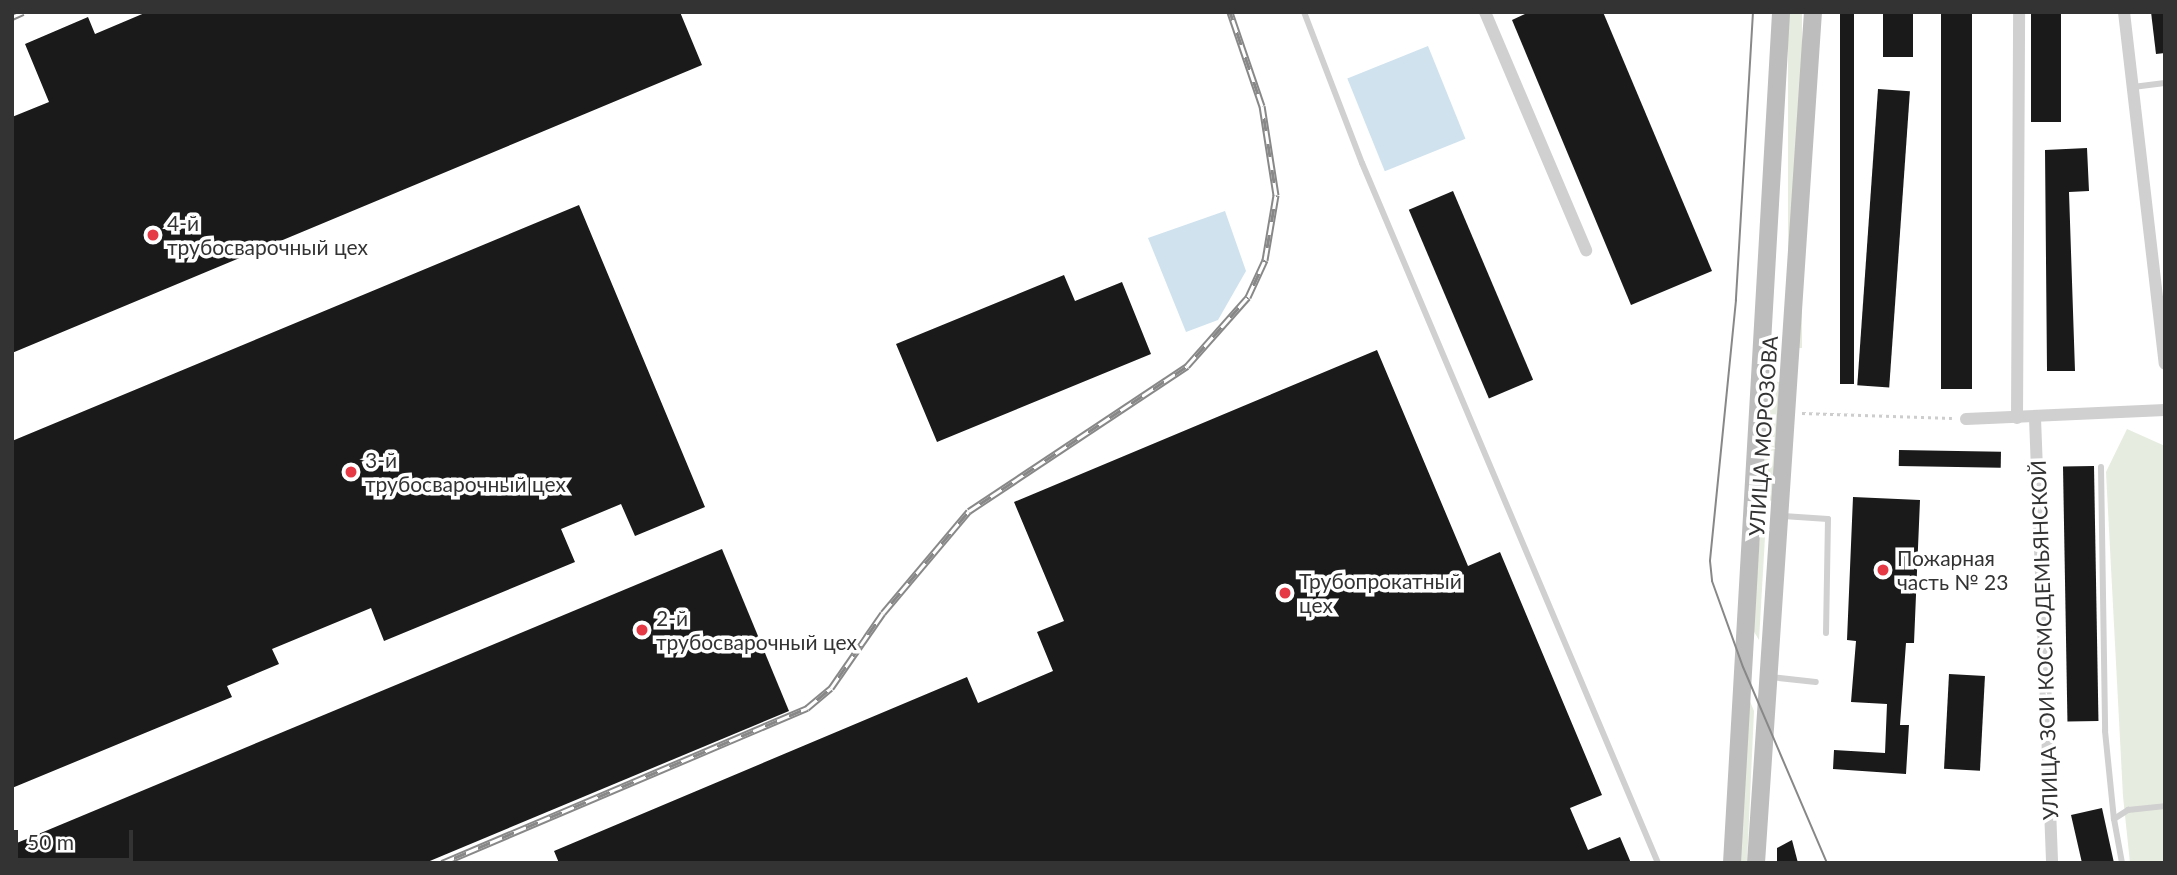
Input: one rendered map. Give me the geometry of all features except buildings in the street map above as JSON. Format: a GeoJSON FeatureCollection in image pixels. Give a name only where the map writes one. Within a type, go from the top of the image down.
{"type":"FeatureCollection","features":[{"type":"Feature","properties":{"kind":"main road","name":"УЛИЦА МОРОЗОВА"},"geometry":{"type":"LineString","coordinates":[[1732,863],[1781,12]]}},
{"type":"Feature","properties":{"kind":"main road","name":"УЛИЦА МОРОЗОВА"},"geometry":{"type":"LineString","coordinates":[[1756,863],[1782,516],[1813,12]]}},
{"type":"Feature","properties":{"kind":"main road"},"geometry":{"type":"LineString","coordinates":[[1759,363],[1791,363]]}},
{"type":"Feature","properties":{"kind":"main road"},"geometry":{"type":"LineString","coordinates":[[1750,515],[1782,516]]}},
{"type":"Feature","properties":{"kind":"street"},"geometry":{"type":"LineString","coordinates":[[1485,12],[1586,250]]}},
{"type":"Feature","properties":{"kind":"street"},"geometry":{"type":"LineString","coordinates":[[2017,418],[2019,12]]}},
{"type":"Feature","properties":{"kind":"street"},"geometry":{"type":"LineString","coordinates":[[2124,12],[2165,364]]}},
{"type":"Feature","properties":{"kind":"street"},"geometry":{"type":"LineString","coordinates":[[1966,419],[2035,418],[2165,410]]}},
{"type":"Feature","properties":{"kind":"street","name":"УЛИЦА ЗОИ КОСМОДЕМЬЯНСКОЙ"},"geometry":{"type":"LineString","coordinates":[[2035,418],[2052,863]]}},
{"type":"Feature","properties":{"kind":"lane"},"geometry":{"type":"LineString","coordinates":[[1304,12],[1362,163],[1658,863]]}},
{"type":"Feature","properties":{"kind":"lane"},"geometry":{"type":"LineString","coordinates":[[2133,87],[2165,83]]}},
{"type":"Feature","properties":{"kind":"lane"},"geometry":{"type":"LineString","coordinates":[[2101,467],[2105,731],[2114,819],[2122,863]]}},
{"type":"Feature","properties":{"kind":"lane"},"geometry":{"type":"LineString","coordinates":[[1782,516],[1828,519],[1826,633]]}},
{"type":"Feature","properties":{"kind":"lane"},"geometry":{"type":"LineString","coordinates":[[1770,677],[1816,682]]}},
{"type":"Feature","properties":{"kind":"lane"},"geometry":{"type":"LineString","coordinates":[[2114,819],[2128,810],[2165,806]]}},
{"type":"Feature","properties":{"kind":"path"},"geometry":{"type":"LineString","coordinates":[[1787,412],[1966,419]]}},
{"type":"Feature","properties":{"kind":"shaded area"},"geometry":{"type":"Polygon","coordinates":[[[1788,12],[1802,12],[1802,348],[1788,348],[1788,12]]]}},
{"type":"Feature","properties":{"kind":"shaded area"},"geometry":{"type":"Polygon","coordinates":[[[1766,381],[1781,382],[1773,501],[1758,500],[1766,381]]]}},
{"type":"Feature","properties":{"kind":"shaded area"},"geometry":{"type":"Polygon","coordinates":[[[2127,429],[2165,446],[2165,863],[2130,863],[2123,796],[2106,472],[2127,429]]]}},
{"type":"Feature","properties":{"kind":"shaded area"},"geometry":{"type":"Polygon","coordinates":[[[1760,533],[1765,537],[1759,640],[1753,630],[1760,533]]]}},
{"type":"Feature","properties":{"kind":"shaded area"},"geometry":{"type":"Polygon","coordinates":[[[1749,699],[1754,711],[1747,863],[1739,863],[1749,699]]]}},
{"type":"Feature","properties":{"kind":"water"},"geometry":{"type":"Polygon","coordinates":[[[1428,46],[1465,139],[1385,171],[1347,79],[1428,46]]]}},
{"type":"Feature","properties":{"kind":"water"},"geometry":{"type":"Polygon","coordinates":[[[1225,211],[1246,271],[1218,320],[1186,332],[1148,238],[1225,211]]]}},
{"type":"Feature","properties":{"kind":"tram line"},"geometry":{"type":"LineString","coordinates":[[1753,12],[1736,300],[1710,561],[1712,581],[1743,667],[1827,863]]}},
{"type":"Feature","properties":{"kind":"railway"},"geometry":{"type":"LineString","coordinates":[[12,17],[23,12]]}},
{"type":"Feature","properties":{"kind":"railway"},"geometry":{"type":"LineString","coordinates":[[442,863],[807,708],[831,688],[883,613],[969,511],[1187,366],[1248,297],[1265,260],[1276,195],[1262,106],[1230,12]]}},
{"type":"Feature","properties":{"kind":"place","name":"4-й трубосварочный цех"},"geometry":{"type":"Point","coordinates":[153,235]}},
{"type":"Feature","properties":{"kind":"place","name":"3-й трубосварочный цех"},"geometry":{"type":"Point","coordinates":[351,472]}},
{"type":"Feature","properties":{"kind":"place","name":"Пожарная часть № 23"},"geometry":{"type":"Point","coordinates":[1883,570]}},
{"type":"Feature","properties":{"kind":"place","name":"Трубопрокатный цех"},"geometry":{"type":"Point","coordinates":[1285,593]}},
{"type":"Feature","properties":{"kind":"place","name":"2-й трубосварочный цех"},"geometry":{"type":"Point","coordinates":[642,630]}}]}
